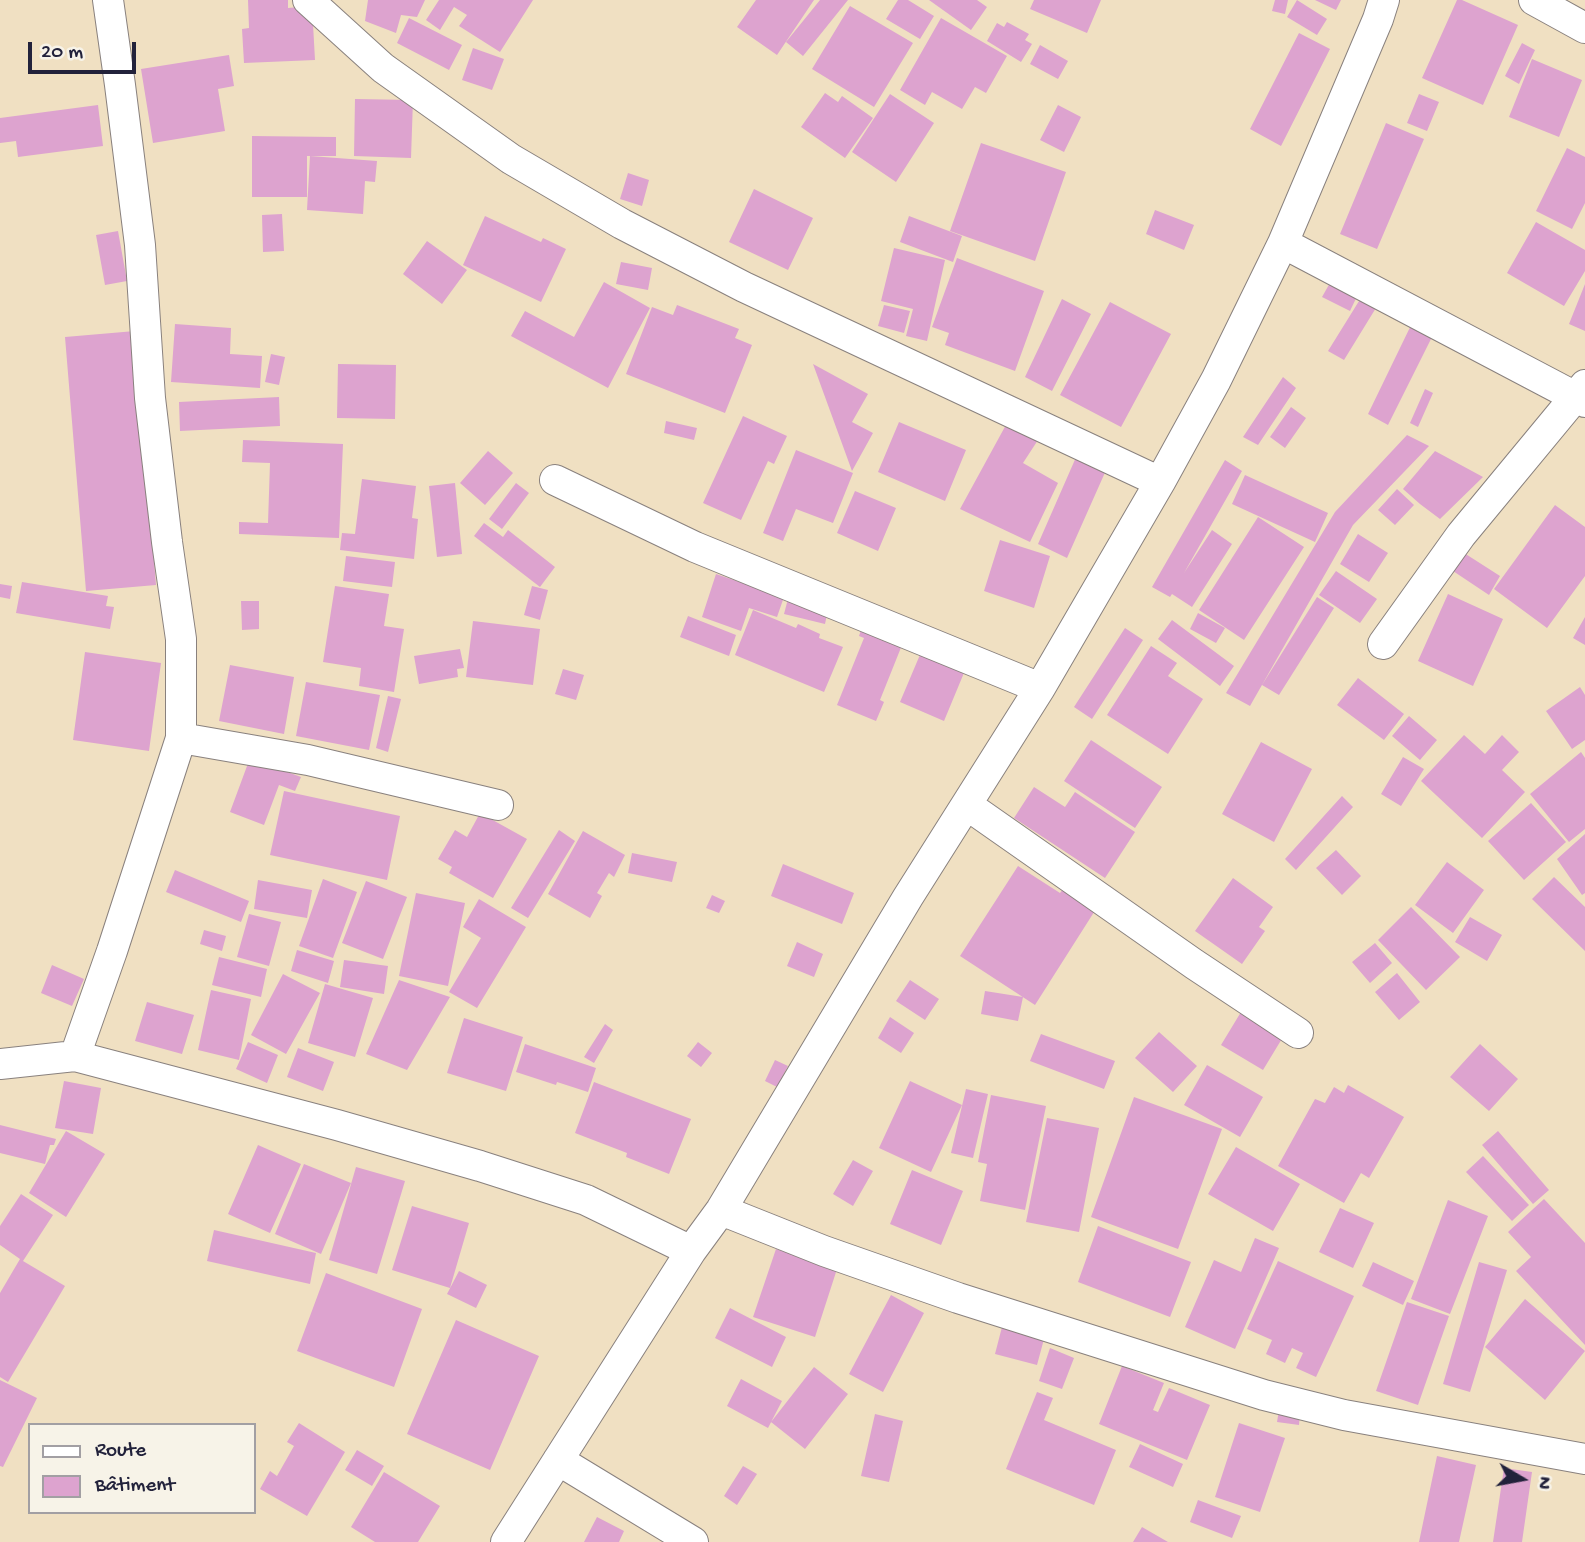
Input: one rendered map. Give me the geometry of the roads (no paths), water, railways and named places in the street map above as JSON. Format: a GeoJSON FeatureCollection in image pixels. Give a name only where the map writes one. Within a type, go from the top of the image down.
{"type":"FeatureCollection","features":[{"type":"Feature","properties":{"kind":"street"},"geometry":{"type":"LineString","coordinates":[[75,1056],[181,738],[181,639],[150,398],[140,244],[108,0]]}},
{"type":"Feature","properties":{"kind":"street"},"geometry":{"type":"LineString","coordinates":[[308,0],[383,68],[511,159],[622,223],[744,287],[1160,482]]}},
{"type":"Feature","properties":{"kind":"street"},"geometry":{"type":"LineString","coordinates":[[506,1542],[691,1251],[721,1210],[908,897],[1041,688],[1160,482],[1216,380],[1283,243],[1384,0]]}},
{"type":"Feature","properties":{"kind":"street"},"geometry":{"type":"LineString","coordinates":[[1534,0],[1585,28]]}},
{"type":"Feature","properties":{"kind":"street"},"geometry":{"type":"LineString","coordinates":[[1283,243],[1582,395],[1461,535],[1383,644]]}},
{"type":"Feature","properties":{"kind":"street"},"geometry":{"type":"LineString","coordinates":[[555,480],[695,547],[1041,688]]}},
{"type":"Feature","properties":{"kind":"street"},"geometry":{"type":"LineString","coordinates":[[181,738],[308,760],[498,805]]}},
{"type":"Feature","properties":{"kind":"street"},"geometry":{"type":"LineString","coordinates":[[967,806],[1298,1033]]}},
{"type":"Feature","properties":{"kind":"street"},"geometry":{"type":"LineString","coordinates":[[0,1064],[75,1056],[337,1125],[586,1200],[691,1251]]}},
{"type":"Feature","properties":{"kind":"street"},"geometry":{"type":"LineString","coordinates":[[721,1210],[824,1251],[958,1298],[1264,1395],[1345,1415],[1585,1460]]}},
{"type":"Feature","properties":{"kind":"street"},"geometry":{"type":"LineString","coordinates":[[558,1460],[692,1542]]}}]}
